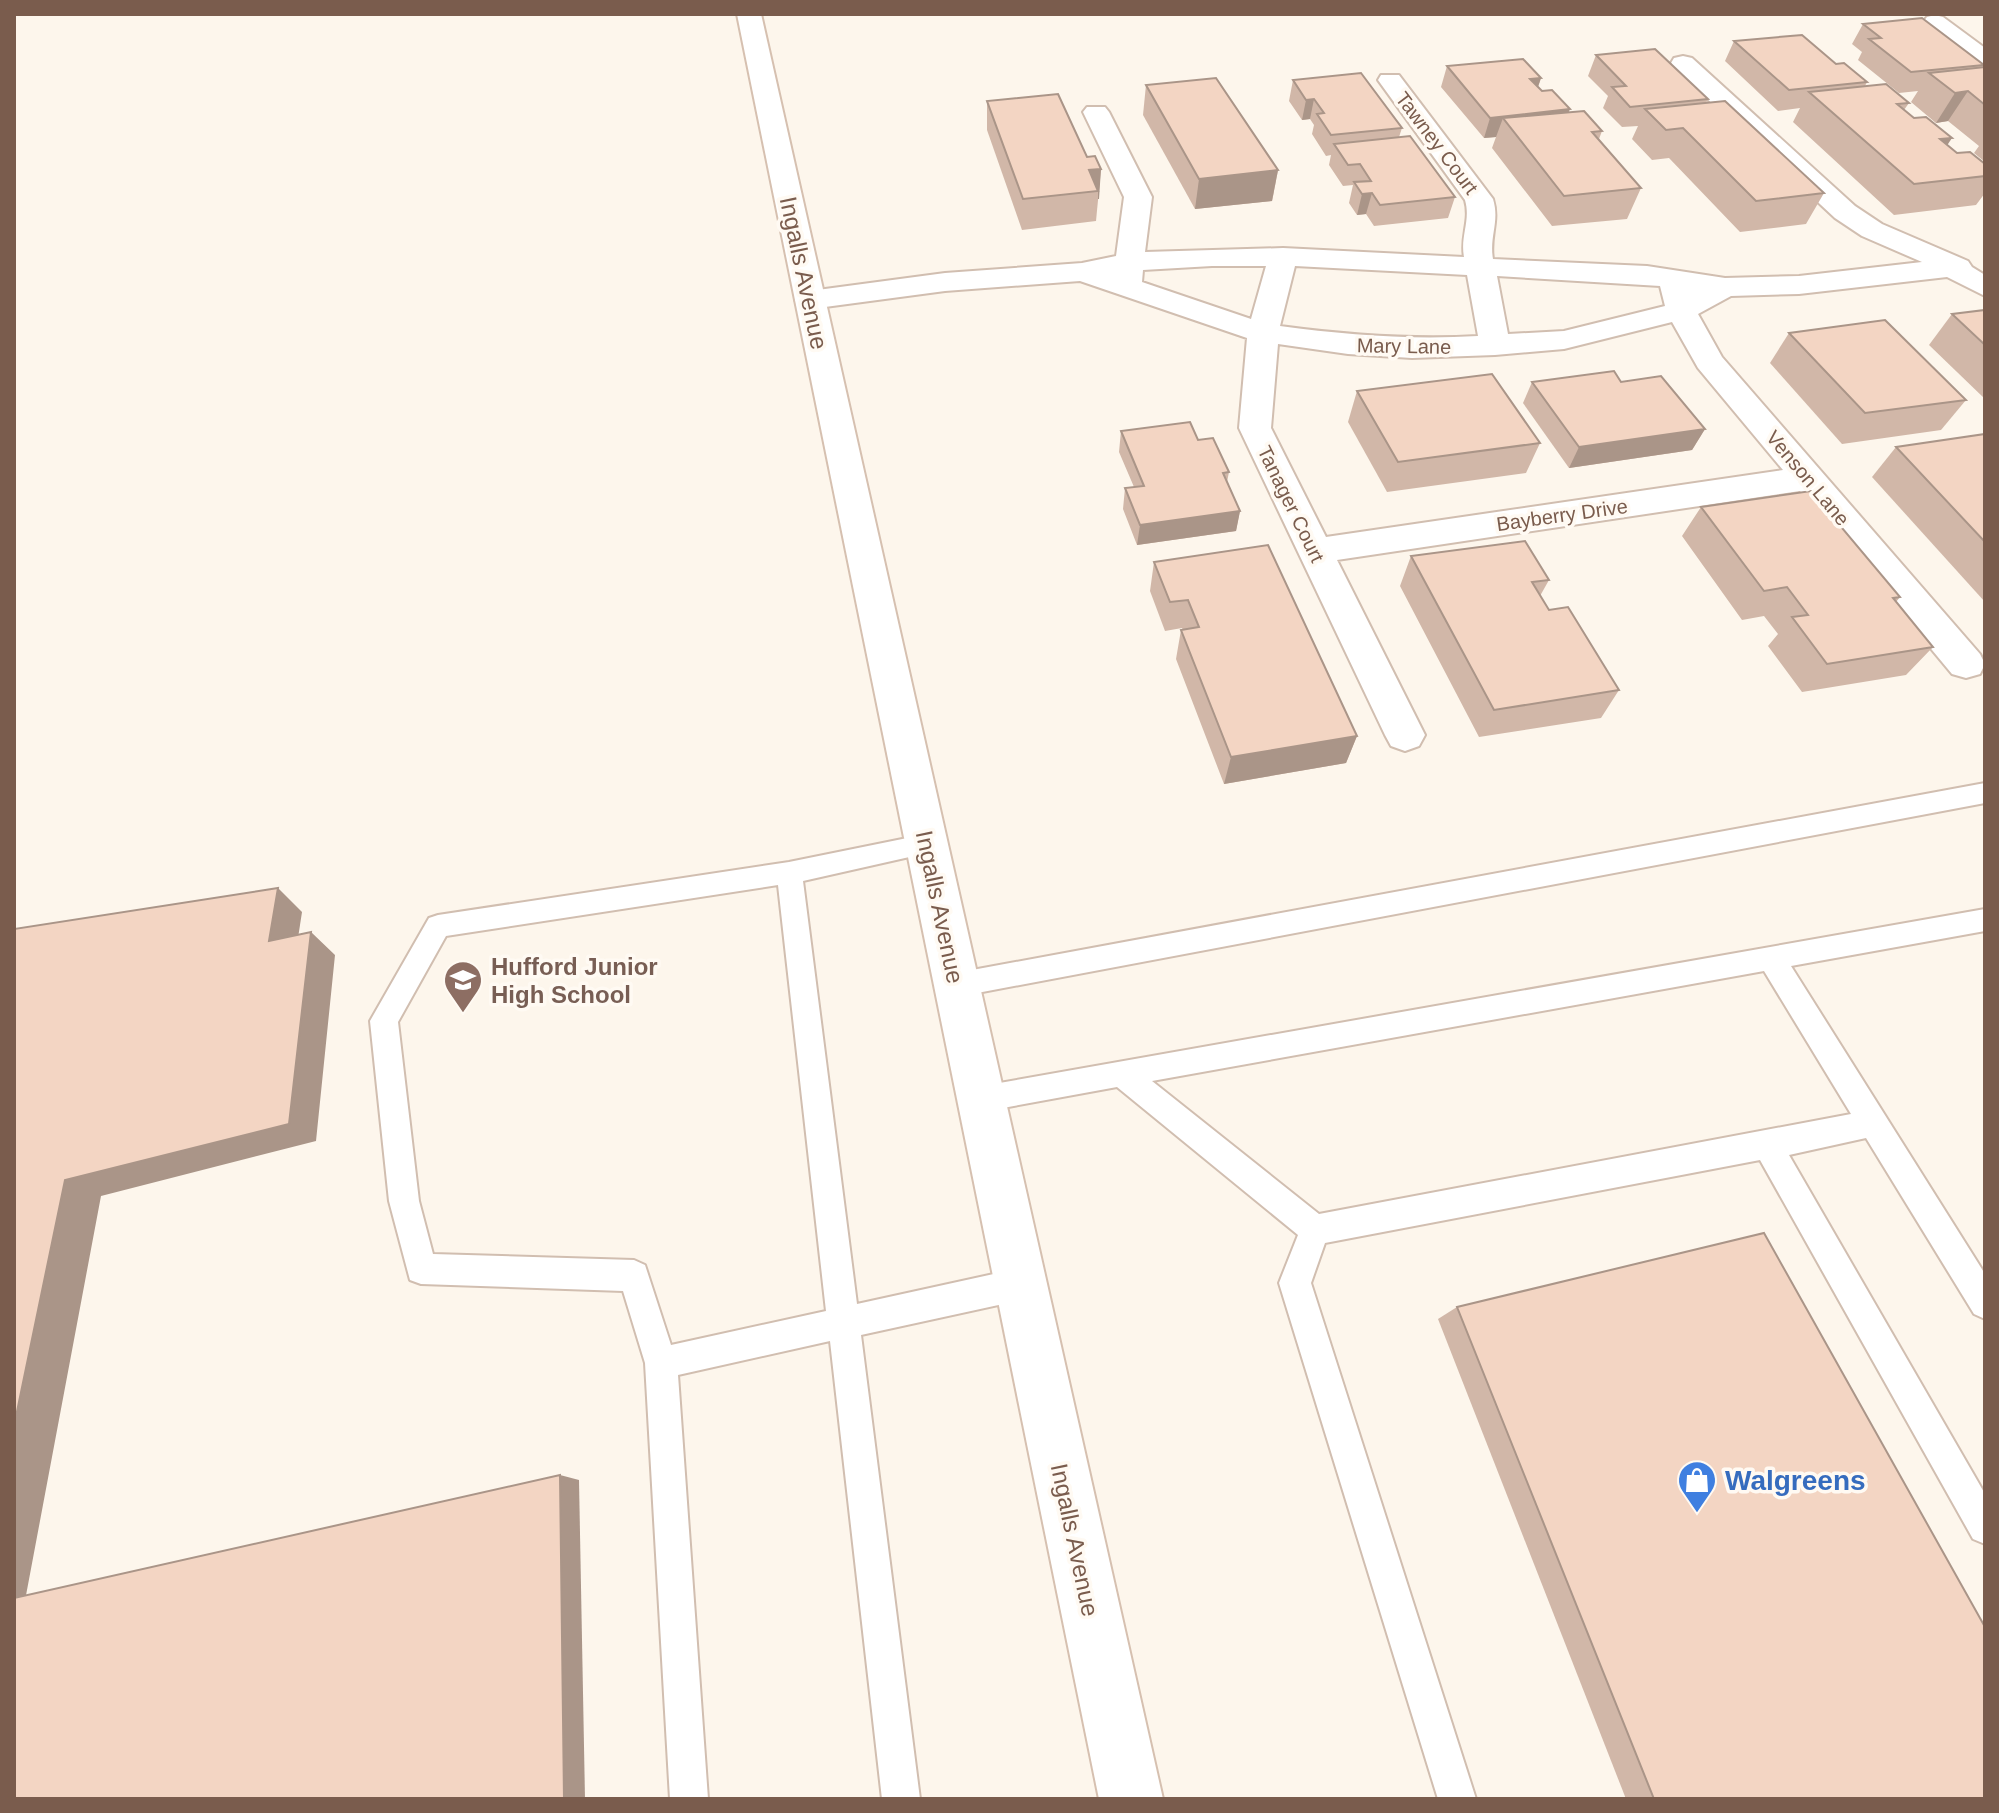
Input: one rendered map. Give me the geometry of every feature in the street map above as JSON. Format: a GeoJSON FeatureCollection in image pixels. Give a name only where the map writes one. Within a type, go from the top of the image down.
{"type":"FeatureCollection","features":[{"type":"Feature","properties":{"kind":"street","name":"Ingalls Avenue"},"geometry":{"type":"LineString","coordinates":[[749,14],[1131,1799]]}},
{"type":"Feature","properties":{"kind":"street"},"geometry":{"type":"LineString","coordinates":[[1935,22],[1985,59]]}},
{"type":"Feature","properties":{"kind":"street"},"geometry":{"type":"LineString","coordinates":[[1683,63],[1845,212],[1872,230],[1920,249],[1949,269],[1985,287]]}},
{"type":"Feature","properties":{"kind":"street","name":"Tawney Court"},"geometry":{"type":"LineString","coordinates":[[1390,80],[1479,199],[1484,216],[1476,245],[1483,269],[1495,346]]}},
{"type":"Feature","properties":{"kind":"street"},"geometry":{"type":"LineString","coordinates":[[1096,112],[1138,197],[1128,275]]}},
{"type":"Feature","properties":{"kind":"street","name":"Mary Lane"},"geometry":{"type":"LineString","coordinates":[[810,300],[945,282],[1082,272],[1128,275],[1212,257],[1283,257],[1672,278],[1725,287],[1799,285],[1949,269],[1985,262]]}},
{"type":"Feature","properties":{"kind":"street","name":"Tanager Court"},"geometry":{"type":"LineString","coordinates":[[1283,257],[1263,333],[1255,428],[1405,735]]}},
{"type":"Feature","properties":{"kind":"street","name":"Mary Lane"},"geometry":{"type":"LineString","coordinates":[[1128,275],[1263,333],[1348,345],[1412,349],[1564,340],[1681,311],[1725,287]]}},
{"type":"Feature","properties":{"kind":"street","name":"Venson Lane"},"geometry":{"type":"LineString","coordinates":[[1672,278],[1681,311],[1709,361],[1966,664]]}},
{"type":"Feature","properties":{"kind":"street","name":"Bayberry Drive"},"geometry":{"type":"LineString","coordinates":[[1314,551],[1809,478]]}},
{"type":"Feature","properties":{"kind":"lane"},"geometry":{"type":"LineString","coordinates":[[956,985],[1985,793]]}},
{"type":"Feature","properties":{"kind":"lane"},"geometry":{"type":"LineString","coordinates":[[689,1799],[661,1363],[634,1276],[421,1269],[404,1201],[384,1021],[438,926],[789,873],[927,844]]}},
{"type":"Feature","properties":{"kind":"lane"},"geometry":{"type":"LineString","coordinates":[[789,873],[901,1799]]}},
{"type":"Feature","properties":{"kind":"lane"},"geometry":{"type":"LineString","coordinates":[[981,1098],[1985,920]]}},
{"type":"Feature","properties":{"kind":"lane"},"geometry":{"type":"LineString","coordinates":[[1771,958],[1985,1303]]}},
{"type":"Feature","properties":{"kind":"lane"},"geometry":{"type":"LineString","coordinates":[[1121,1073],[1315,1230],[1873,1123]]}},
{"type":"Feature","properties":{"kind":"lane"},"geometry":{"type":"LineString","coordinates":[[1767,1145],[1985,1527]]}},
{"type":"Feature","properties":{"kind":"lane"},"geometry":{"type":"LineString","coordinates":[[1315,1230],[1295,1283],[1457,1799]]}},
{"type":"Feature","properties":{"kind":"lane"},"geometry":{"type":"LineString","coordinates":[[661,1363],[1021,1284]]}},
{"type":"Feature","properties":{"kind":"building"},"geometry":{"type":"Polygon","coordinates":[[[1922,18],[1984,65],[1911,72],[1869,39],[1881,38],[1863,24],[1922,18]]]}},
{"type":"Feature","properties":{"kind":"building"},"geometry":{"type":"Polygon","coordinates":[[[1802,35],[1836,64],[1844,63],[1867,82],[1789,90],[1734,41],[1802,35]]]}},
{"type":"Feature","properties":{"kind":"building"},"geometry":{"type":"Polygon","coordinates":[[[1655,49],[1708,99],[1630,107],[1612,87],[1626,86],[1596,55],[1655,49]]]}},
{"type":"Feature","properties":{"kind":"building"},"geometry":{"type":"Polygon","coordinates":[[[1523,59],[1541,78],[1530,79],[1542,91],[1552,90],[1570,109],[1490,118],[1447,66],[1523,59]]]}},
{"type":"Feature","properties":{"kind":"building"},"geometry":{"type":"Polygon","coordinates":[[[1985,67],[1985,105],[1968,91],[1955,93],[1929,73],[1985,67]]]}},
{"type":"Feature","properties":{"kind":"building"},"geometry":{"type":"Polygon","coordinates":[[[1361,73],[1402,128],[1331,135],[1317,114],[1324,113],[1314,99],[1306,100],[1293,80],[1361,73]]]}},
{"type":"Feature","properties":{"kind":"building"},"geometry":{"type":"Polygon","coordinates":[[[1216,78],[1278,170],[1199,179],[1146,85],[1216,78]]]}},
{"type":"Feature","properties":{"kind":"building"},"geometry":{"type":"Polygon","coordinates":[[[1886,84],[1909,103],[1897,104],[1914,118],[1926,117],[1952,138],[1940,139],[1957,153],[1970,152],[1985,164],[1985,176],[1914,184],[1809,92],[1886,84]]]}},
{"type":"Feature","properties":{"kind":"building"},"geometry":{"type":"Polygon","coordinates":[[[1058,94],[1087,157],[1095,156],[1101,169],[1089,170],[1098,191],[1023,199],[987,101],[1058,94]]]}},
{"type":"Feature","properties":{"kind":"building"},"geometry":{"type":"Polygon","coordinates":[[[1725,101],[1824,193],[1756,201],[1683,128],[1666,130],[1645,109],[1725,101]]]}},
{"type":"Feature","properties":{"kind":"building"},"geometry":{"type":"Polygon","coordinates":[[[1584,111],[1602,131],[1592,132],[1641,188],[1564,196],[1503,118],[1584,111]]]}},
{"type":"Feature","properties":{"kind":"building"},"geometry":{"type":"Polygon","coordinates":[[[1410,136],[1455,197],[1380,205],[1372,193],[1362,194],[1354,182],[1371,181],[1360,164],[1348,165],[1334,144],[1410,136]]]}},
{"type":"Feature","properties":{"kind":"building"},"geometry":{"type":"Polygon","coordinates":[[[1985,310],[1985,345],[1952,314],[1985,310]]]}},
{"type":"Feature","properties":{"kind":"building"},"geometry":{"type":"Polygon","coordinates":[[[1885,320],[1966,400],[1865,413],[1789,333],[1885,320]]]}},
{"type":"Feature","properties":{"kind":"building"},"geometry":{"type":"Polygon","coordinates":[[[1614,371],[1621,382],[1661,376],[1705,429],[1579,447],[1532,382],[1614,371]]]}},
{"type":"Feature","properties":{"kind":"building"},"geometry":{"type":"Polygon","coordinates":[[[1492,374],[1540,443],[1398,462],[1357,391],[1492,374]]]}},
{"type":"Feature","properties":{"kind":"building"},"geometry":{"type":"Polygon","coordinates":[[[1190,422],[1198,440],[1213,438],[1229,472],[1223,473],[1240,511],[1140,525],[1125,488],[1144,486],[1121,431],[1190,422]]]}},
{"type":"Feature","properties":{"kind":"building"},"geometry":{"type":"Polygon","coordinates":[[[1985,434],[1985,542],[1896,447],[1985,434]]]}},
{"type":"Feature","properties":{"kind":"building"},"geometry":{"type":"Polygon","coordinates":[[[1811,491],[1900,597],[1893,598],[1933,647],[1827,664],[1792,617],[1808,615],[1787,587],[1764,591],[1701,507],[1811,491]]]}},
{"type":"Feature","properties":{"kind":"building"},"geometry":{"type":"Polygon","coordinates":[[[1525,541],[1549,580],[1532,582],[1549,610],[1568,607],[1619,690],[1494,710],[1411,556],[1525,541]]]}},
{"type":"Feature","properties":{"kind":"building"},"geometry":{"type":"Polygon","coordinates":[[[1268,545],[1357,736],[1231,757],[1181,630],[1199,627],[1188,600],[1170,602],[1154,562],[1268,545]]]}},
{"type":"Feature","properties":{"kind":"building"},"geometry":{"type":"Polygon","coordinates":[[[278,888],[269,941],[311,932],[289,1124],[65,1180],[14,1426],[14,929],[278,888]]]}},
{"type":"Feature","properties":{"kind":"building","name":"Walgreens"},"geometry":{"type":"Polygon","coordinates":[[[1764,1233],[1985,1627],[1985,1799],[1654,1799],[1457,1307],[1764,1233]]]}},
{"type":"Feature","properties":{"kind":"building"},"geometry":{"type":"Polygon","coordinates":[[[560,1475],[564,1799],[14,1799],[14,1598],[560,1475]]]}},
{"type":"Feature","properties":{"kind":"place","name":"Hufford Junior High School"},"geometry":{"type":"Point","coordinates":[463,1014]}},
{"type":"Feature","properties":{"kind":"place","name":"Walgreens"},"geometry":{"type":"Point","coordinates":[1697,1514]}}]}
